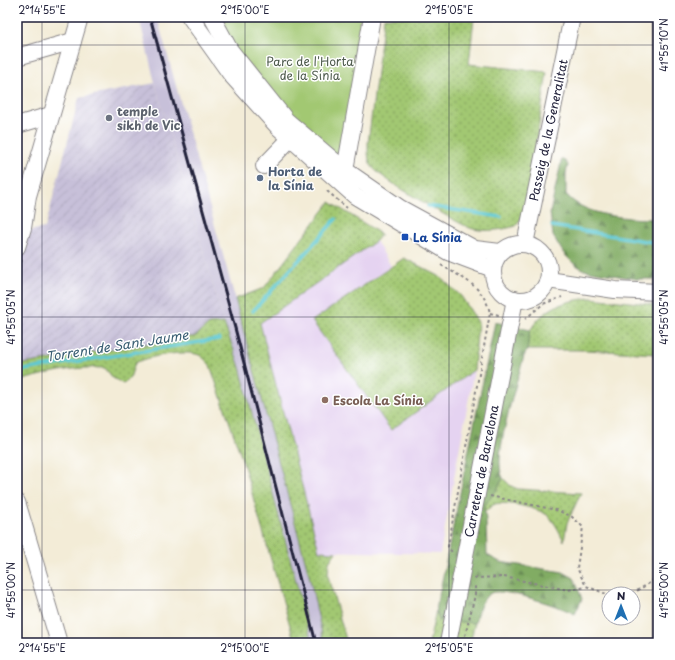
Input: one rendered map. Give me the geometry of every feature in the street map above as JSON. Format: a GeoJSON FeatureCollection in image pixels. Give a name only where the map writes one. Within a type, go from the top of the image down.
{"type":"FeatureCollection","features":[{"type":"Feature","properties":{"kind":"street"},"geometry":{"type":"LineString","coordinates":[[18,240],[28,196],[80,17]]}},
{"type":"Feature","properties":{"kind":"street"},"geometry":{"type":"LineString","coordinates":[[190,17],[232,76],[290,139],[355,196],[448,252],[492,269]]}},
{"type":"Feature","properties":{"kind":"street"},"geometry":{"type":"LineString","coordinates":[[212,17],[230,50],[286,120],[345,170],[400,208],[475,249],[500,252],[516,244],[525,244],[534,247],[542,253],[547,261],[549,270],[548,280],[538,294],[527,299],[515,299],[501,292],[494,281],[492,269],[500,252]]}},
{"type":"Feature","properties":{"kind":"street"},"geometry":{"type":"LineString","coordinates":[[345,170],[372,17]]}},
{"type":"Feature","properties":{"kind":"street","name":"Passeig de la Generalitat"},"geometry":{"type":"LineString","coordinates":[[525,244],[572,17]]}},
{"type":"Feature","properties":{"kind":"street"},"geometry":{"type":"LineString","coordinates":[[17,57],[73,41]]}},
{"type":"Feature","properties":{"kind":"street"},"geometry":{"type":"LineString","coordinates":[[17,125],[52,115]]}},
{"type":"Feature","properties":{"kind":"street"},"geometry":{"type":"LineString","coordinates":[[264,166],[290,139]]}},
{"type":"Feature","properties":{"kind":"street"},"geometry":{"type":"LineString","coordinates":[[548,280],[615,290],[658,292]]}},
{"type":"Feature","properties":{"kind":"street","name":"Carretera de Barcelona"},"geometry":{"type":"LineString","coordinates":[[448,643],[515,299]]}},
{"type":"Feature","properties":{"kind":"street"},"geometry":{"type":"LineString","coordinates":[[17,502],[59,643]]}},
{"type":"Feature","properties":{"kind":"path"},"geometry":{"type":"LineString","coordinates":[[463,562],[448,547],[490,313],[526,319],[543,304],[564,296]]}},
{"type":"Feature","properties":{"kind":"path"},"geometry":{"type":"LineString","coordinates":[[477,493],[556,510],[571,516],[583,527],[577,568],[586,586]]}},
{"type":"Feature","properties":{"kind":"path"},"geometry":{"type":"LineString","coordinates":[[641,588],[651,582],[658,574]]}},
{"type":"Feature","properties":{"kind":"path"},"geometry":{"type":"LineString","coordinates":[[474,578],[504,577],[568,590],[586,586],[601,592]]}},
{"type":"Feature","properties":{"kind":"shaded area"},"geometry":{"type":"Polygon","coordinates":[[[139,17],[157,17],[253,363],[309,575],[324,643],[312,643],[240,367],[224,323],[155,83],[139,17]]]}},
{"type":"Feature","properties":{"kind":"shaded area"},"geometry":{"type":"Polygon","coordinates":[[[155,83],[224,323],[209,324],[196,336],[17,365],[17,233],[45,228],[79,98],[155,83]]]}},
{"type":"Feature","properties":{"kind":"shaded area","name":"Escola La Sínia"},"geometry":{"type":"Polygon","coordinates":[[[376,241],[391,266],[312,321],[391,430],[474,370],[440,554],[319,551],[260,323],[376,241]]]}},
{"type":"Feature","properties":{"kind":"green space","name":"Parc de l'Horta de la Sínia"},"geometry":{"type":"Polygon","coordinates":[[[212,17],[372,17],[345,170],[286,120],[212,17]]]}},
{"type":"Feature","properties":{"kind":"green space"},"geometry":{"type":"Polygon","coordinates":[[[384,17],[474,18],[469,64],[547,72],[526,211],[516,226],[500,229],[478,230],[466,226],[406,192],[380,174],[370,163],[368,156],[368,143],[384,17]]]}},
{"type":"Feature","properties":{"kind":"green space"},"geometry":{"type":"Polygon","coordinates":[[[562,158],[568,165],[566,173],[566,194],[574,202],[584,208],[609,215],[658,219],[658,279],[636,279],[584,270],[573,263],[564,254],[553,236],[550,213],[562,158]]]}},
{"type":"Feature","properties":{"kind":"green space"},"geometry":{"type":"Polygon","coordinates":[[[330,202],[381,234],[376,241],[260,323],[319,551],[336,552],[329,562],[328,576],[347,643],[324,643],[309,575],[235,299],[264,288],[330,202]]]}},
{"type":"Feature","properties":{"kind":"green space"},"geometry":{"type":"Polygon","coordinates":[[[404,258],[439,276],[461,296],[478,322],[474,370],[391,430],[312,321],[404,258]]]}},
{"type":"Feature","properties":{"kind":"green space"},"geometry":{"type":"Polygon","coordinates":[[[590,298],[658,305],[658,354],[585,350],[527,350],[531,329],[549,310],[564,303],[590,298]]]}},
{"type":"Feature","properties":{"kind":"green space"},"geometry":{"type":"Polygon","coordinates":[[[495,322],[530,330],[527,350],[524,356],[503,437],[500,454],[500,468],[503,478],[498,488],[484,506],[487,555],[500,562],[563,572],[574,578],[582,599],[575,614],[519,595],[497,592],[491,593],[485,598],[480,606],[475,623],[439,620],[436,610],[495,322]]]}},
{"type":"Feature","properties":{"kind":"green space"},"geometry":{"type":"Polygon","coordinates":[[[224,323],[240,367],[312,643],[295,643],[242,459],[210,365],[203,358],[193,353],[176,353],[157,356],[141,361],[135,363],[130,378],[123,384],[113,378],[105,368],[71,369],[17,382],[17,365],[196,336],[209,324],[224,323]]]}},
{"type":"Feature","properties":{"kind":"green space"},"geometry":{"type":"Polygon","coordinates":[[[503,478],[511,486],[518,489],[581,493],[567,523],[564,541],[557,527],[543,512],[513,504],[500,503],[495,504],[485,512],[484,506],[498,488],[503,478]]]}},
{"type":"Feature","properties":{"kind":"green space"},"geometry":{"type":"Polygon","coordinates":[[[436,610],[439,620],[475,623],[470,643],[429,643],[436,610]]]}},
{"type":"Feature","properties":{"kind":"waterway","name":"Torrent de Sant Jaume"},"geometry":{"type":"LineString","coordinates":[[428,206],[501,217]]}},
{"type":"Feature","properties":{"kind":"waterway","name":"Torrent de Sant Jaume"},"geometry":{"type":"LineString","coordinates":[[253,311],[336,219]]}},
{"type":"Feature","properties":{"kind":"waterway","name":"Torrent de Sant Jaume"},"geometry":{"type":"LineString","coordinates":[[552,226],[658,243]]}},
{"type":"Feature","properties":{"kind":"waterway","name":"Torrent de Sant Jaume"},"geometry":{"type":"LineString","coordinates":[[17,371],[219,339]]}},
{"type":"Feature","properties":{"kind":"railway"},"geometry":{"type":"LineString","coordinates":[[150,17],[235,328],[316,643]]}},
{"type":"Feature","properties":{"kind":"place","name":"temple sikh de Vic"},"geometry":{"type":"Point","coordinates":[109,118]}},
{"type":"Feature","properties":{"kind":"place","name":"Horta de la Sínia"},"geometry":{"type":"Point","coordinates":[260,178]}},
{"type":"Feature","properties":{"kind":"place","name":"La Sínia"},"geometry":{"type":"Point","coordinates":[405,237]}},
{"type":"Feature","properties":{"kind":"place","name":"Escola La Sínia"},"geometry":{"type":"Point","coordinates":[325,400]}}]}
